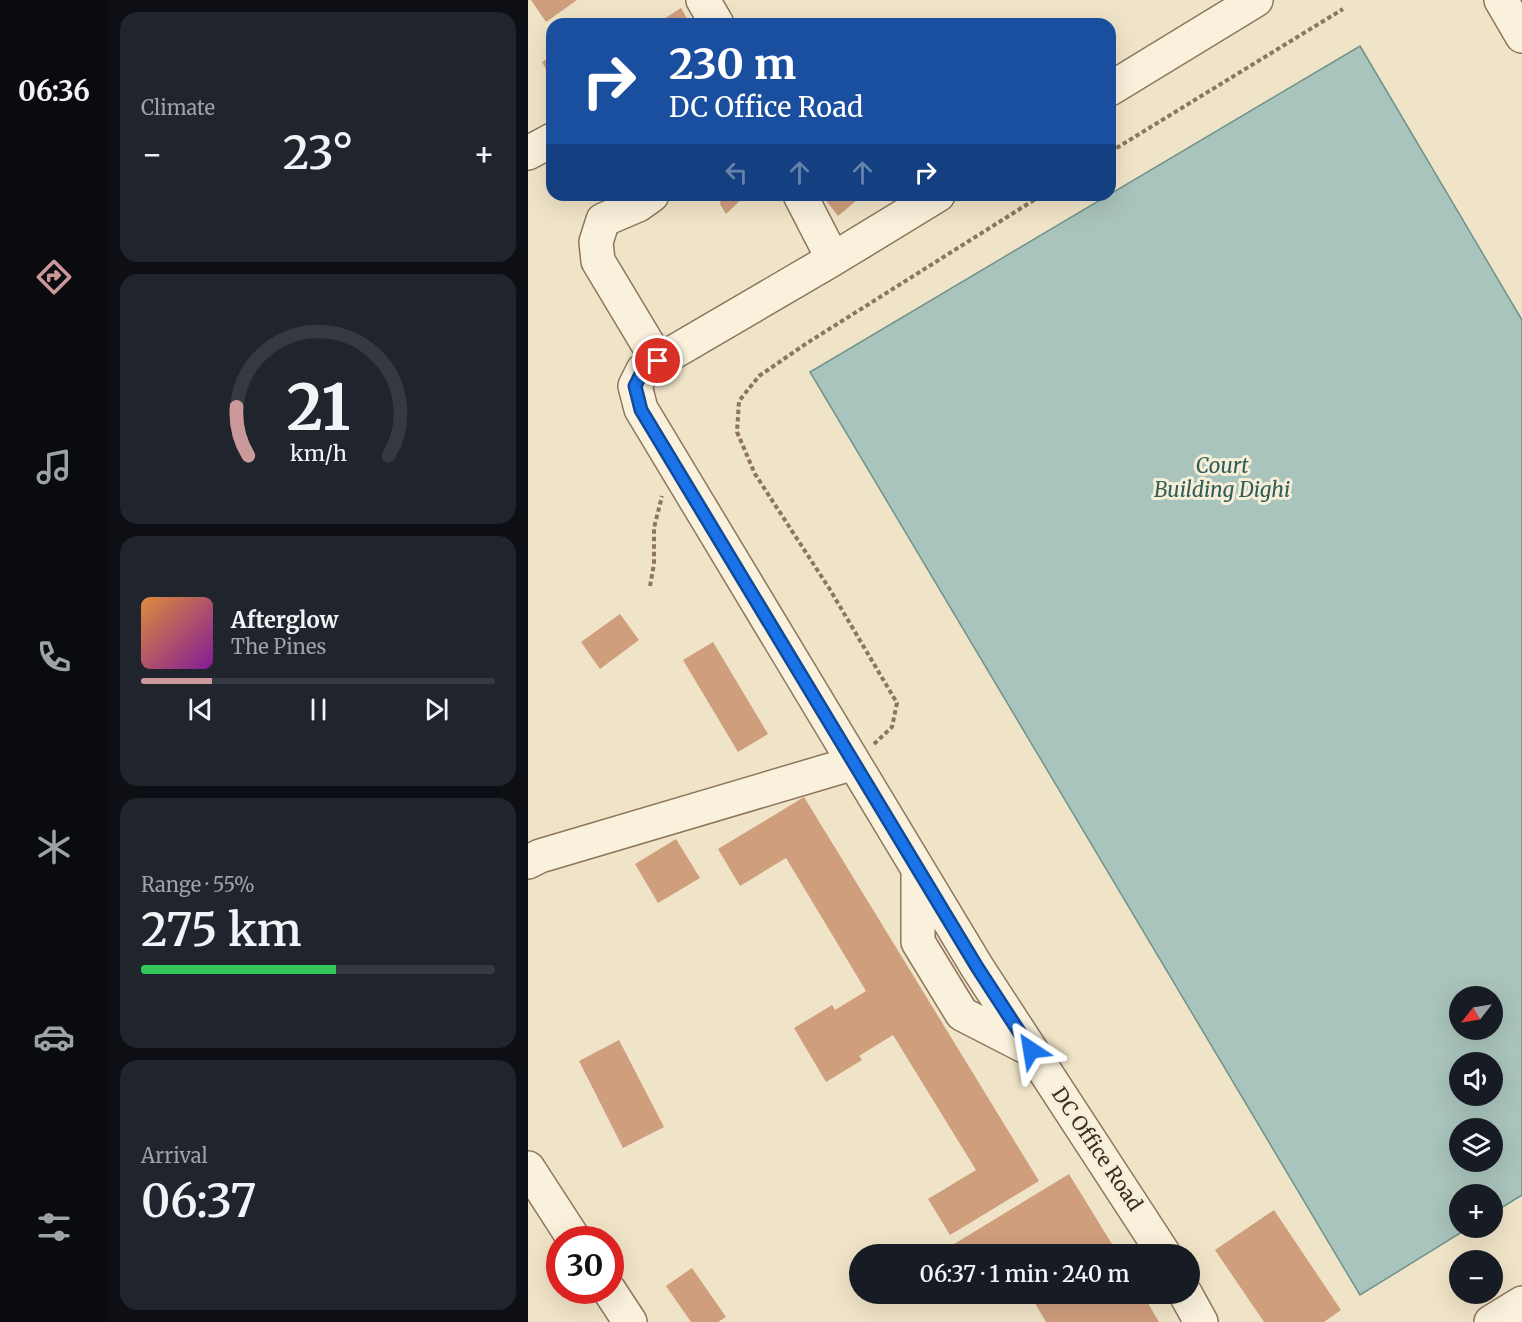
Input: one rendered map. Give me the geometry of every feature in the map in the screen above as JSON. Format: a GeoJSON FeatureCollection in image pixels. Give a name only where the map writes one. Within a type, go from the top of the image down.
{"type":"FeatureCollection","features":[{"type":"Feature","properties":{"kind":"street"},"geometry":{"type":"LineString","coordinates":[[703,0],[714,18]]}},
{"type":"Feature","properties":{"kind":"street"},"geometry":{"type":"LineString","coordinates":[[1116,85],[1256,0]]}},
{"type":"Feature","properties":{"kind":"street"},"geometry":{"type":"LineString","coordinates":[[1501,0],[1522,36]]}},
{"type":"Feature","properties":{"kind":"street"},"geometry":{"type":"LineString","coordinates":[[528,153],[546,144]]}},
{"type":"Feature","properties":{"kind":"street"},"geometry":{"type":"LineString","coordinates":[[644,201],[603,220],[596,243],[598,261],[658,361]]}},
{"type":"Feature","properties":{"kind":"street"},"geometry":{"type":"LineString","coordinates":[[803,201],[833,259]]}},
{"type":"Feature","properties":{"kind":"street","name":"DC Office Road"},"geometry":{"type":"LineString","coordinates":[[928,201],[643,370],[635,386],[641,410],[918,870],[1031,1050],[1157,1244]]}},
{"type":"Feature","properties":{"kind":"street"},"geometry":{"type":"LineString","coordinates":[[528,862],[540,856],[854,764]]}},
{"type":"Feature","properties":{"kind":"street"},"geometry":{"type":"LineString","coordinates":[[528,1168],[566,1226]]}},
{"type":"Feature","properties":{"kind":"street"},"geometry":{"type":"LineString","coordinates":[[1491,1322],[1522,1303]]}},
{"type":"Feature","properties":{"kind":"street"},"geometry":{"type":"LineString","coordinates":[[618,1304],[630,1322]]}},
{"type":"Feature","properties":{"kind":"street"},"geometry":{"type":"LineString","coordinates":[[1191,1304],[1201,1322]]}},
{"type":"Feature","properties":{"kind":"path"},"geometry":{"type":"LineString","coordinates":[[1116,148],[1343,9]]}},
{"type":"Feature","properties":{"kind":"path"},"geometry":{"type":"LineString","coordinates":[[854,764],[892,727],[897,703],[829,588],[755,474],[737,432],[740,401],[759,376],[807,343],[1032,201]]}},
{"type":"Feature","properties":{"kind":"path"},"geometry":{"type":"LineString","coordinates":[[650,586],[654,564],[654,528],[669,457]]}},
{"type":"Feature","properties":{"kind":"water","name":"Court Building Dighi"},"geometry":{"type":"Polygon","coordinates":[[[1360,46],[1522,320],[1522,1195],[1503,1207],[1503,1184],[1449,1184],[1449,1238],[1452,1238],[1360,1295],[810,372],[1098,201],[1116,201],[1116,191],[1360,46]]]}},
{"type":"Feature","properties":{"kind":"building"},"geometry":{"type":"Polygon","coordinates":[[[531,0],[577,0],[552,18],[546,18],[546,22],[531,0]]]}},
{"type":"Feature","properties":{"kind":"building"},"geometry":{"type":"Polygon","coordinates":[[[681,8],[687,18],[665,18],[681,8]]]}},
{"type":"Feature","properties":{"kind":"building"},"geometry":{"type":"Polygon","coordinates":[[[721,201],[740,201],[726,214],[721,201]]]}},
{"type":"Feature","properties":{"kind":"building"},"geometry":{"type":"Polygon","coordinates":[[[827,201],[856,201],[838,216],[827,201]]]}},
{"type":"Feature","properties":{"kind":"building"},"geometry":{"type":"Polygon","coordinates":[[[620,614],[639,640],[600,669],[581,642],[620,614]]]}},
{"type":"Feature","properties":{"kind":"building"},"geometry":{"type":"Polygon","coordinates":[[[713,642],[768,734],[738,752],[683,660],[713,642]]]}},
{"type":"Feature","properties":{"kind":"building"},"geometry":{"type":"Polygon","coordinates":[[[804,797],[1039,1181],[950,1235],[928,1199],[976,1170],[893,1035],[859,1056],[862,1060],[826,1082],[794,1028],[832,1005],[835,1010],[866,991],[786,858],[740,886],[718,849],[804,797]]]}},
{"type":"Feature","properties":{"kind":"building"},"geometry":{"type":"Polygon","coordinates":[[[676,839],[700,878],[658,903],[635,864],[676,839]]]}},
{"type":"Feature","properties":{"kind":"building"},"geometry":{"type":"Polygon","coordinates":[[[619,1040],[664,1127],[623,1148],[579,1061],[619,1040]]]}},
{"type":"Feature","properties":{"kind":"building"},"geometry":{"type":"Polygon","coordinates":[[[1069,1174],[1112,1244],[954,1244],[1069,1174]]]}},
{"type":"Feature","properties":{"kind":"building"},"geometry":{"type":"Polygon","coordinates":[[[1274,1210],[1341,1310],[1324,1322],[1264,1322],[1215,1250],[1274,1210]]]}},
{"type":"Feature","properties":{"kind":"building"},"geometry":{"type":"Polygon","coordinates":[[[692,1268],[726,1317],[718,1322],[691,1322],[666,1286],[692,1268]]]}},
{"type":"Feature","properties":{"kind":"building"},"geometry":{"type":"Polygon","coordinates":[[[1035,1304],[1148,1304],[1159,1322],[1046,1322],[1035,1304]]]}},
{"type":"Feature","properties":{"kind":"route"},"geometry":{"type":"LineString","coordinates":[[658,361],[643,370],[635,386],[641,410],[977,967],[1031,1050]]}}]}
